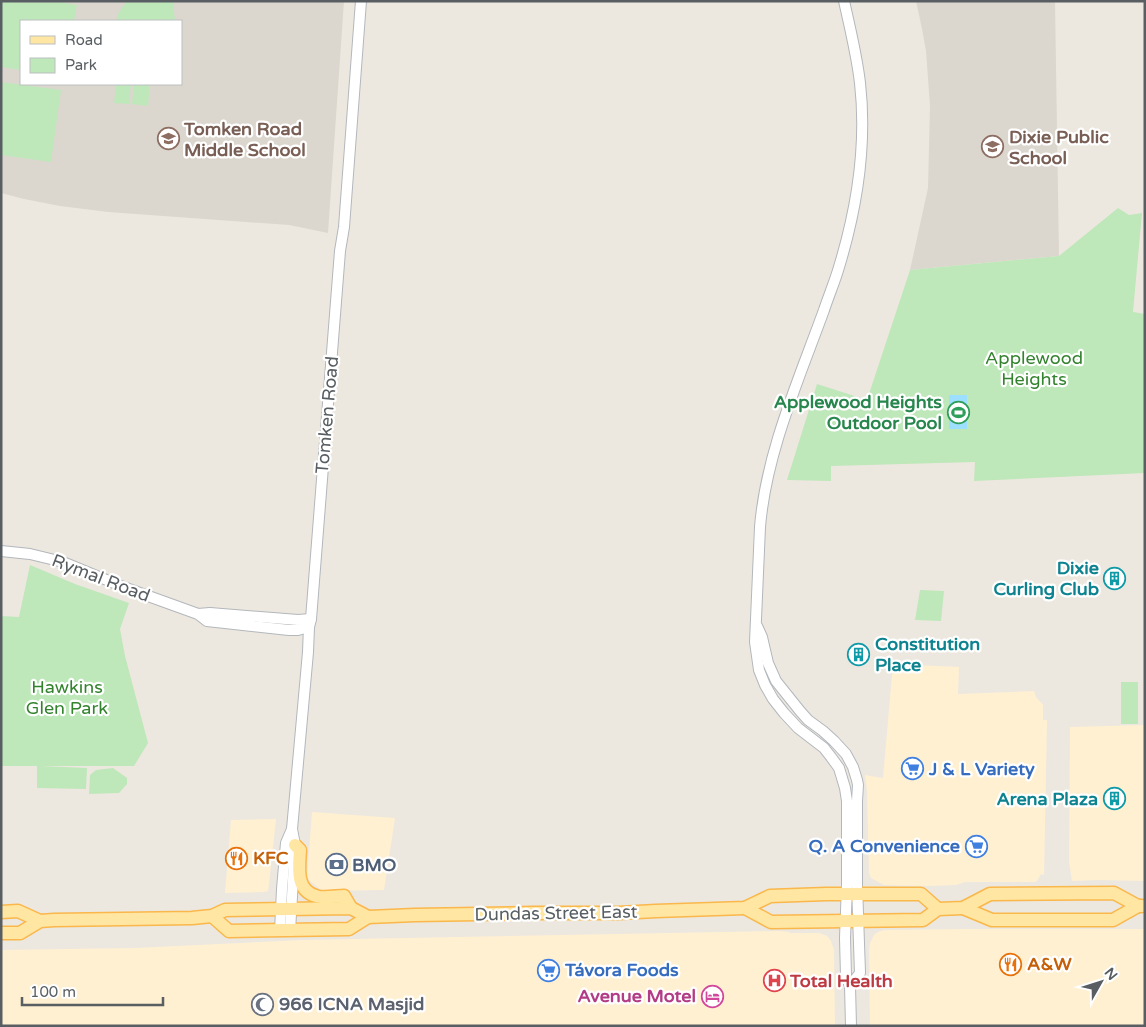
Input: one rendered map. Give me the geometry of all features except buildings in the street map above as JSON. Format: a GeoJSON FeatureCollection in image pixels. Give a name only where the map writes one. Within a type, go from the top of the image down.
{"type":"FeatureCollection","features":[{"type":"Feature","properties":{"kind":"main road"},"geometry":{"type":"LineString","coordinates":[[295,844],[300,850],[299,878],[302,886],[317,897],[344,896],[351,908]]}},
{"type":"Feature","properties":{"kind":"main road"},"geometry":{"type":"LineString","coordinates":[[963,908],[990,894],[1018,893],[1114,893],[1141,906]]}},
{"type":"Feature","properties":{"kind":"main road","name":"Dundas Street East"},"geometry":{"type":"LineString","coordinates":[[1,933],[20,933],[40,921],[192,918],[212,916],[225,910],[351,908],[368,917],[619,913],[745,908],[770,896],[921,894],[938,909]]}},
{"type":"Feature","properties":{"kind":"main road"},"geometry":{"type":"LineString","coordinates":[[745,908],[771,922],[923,920],[938,909],[963,908],[992,920],[1112,920],[1141,906]]}},
{"type":"Feature","properties":{"kind":"main road","name":"Dundas Street East"},"geometry":{"type":"LineString","coordinates":[[1,912],[18,911],[40,921]]}},
{"type":"Feature","properties":{"kind":"main road"},"geometry":{"type":"LineString","coordinates":[[212,916],[229,931],[349,930],[368,917]]}},
{"type":"Feature","properties":{"kind":"street","name":"Tomken Road"},"geometry":{"type":"LineString","coordinates":[[286,909],[295,844],[292,829],[340,251],[344,227],[361,1]]}},
{"type":"Feature","properties":{"kind":"street"},"geometry":{"type":"LineString","coordinates":[[844,1],[861,85],[862,147],[858,185],[853,217],[839,268],[794,391],[768,474],[761,508],[756,626],[762,637],[768,663],[776,681],[804,716],[823,730],[846,754],[853,767],[858,785],[852,894],[846,921],[846,976],[850,986],[851,1026]]}},
{"type":"Feature","properties":{"kind":"street","name":"Rymal Road"},"geometry":{"type":"LineString","coordinates":[[1,551],[52,558],[126,588],[198,614],[210,613],[298,620],[310,623]]}},
{"type":"Feature","properties":{"kind":"street","name":"Tomken Road"},"geometry":{"type":"LineString","coordinates":[[285,931],[286,844],[292,829]]}},
{"type":"Feature","properties":{"kind":"street"},"geometry":{"type":"LineString","coordinates":[[850,986],[860,973],[859,920],[852,894]]}},
{"type":"Feature","properties":{"kind":"shaded area","name":"Tomken Road Middle School"},"geometry":{"type":"Polygon","coordinates":[[[1,1],[344,1],[328,233],[289,225],[108,212],[24,199],[1,193],[1,1]]]}},
{"type":"Feature","properties":{"kind":"shaded area","name":"Dixie Public School"},"geometry":{"type":"Polygon","coordinates":[[[916,1],[1055,1],[1059,256],[910,270],[928,188],[930,106],[926,51],[916,1]]]}},
{"type":"Feature","properties":{"kind":"shaded area"},"geometry":{"type":"Polygon","coordinates":[[[893,664],[959,667],[958,694],[1034,691],[1036,697],[1043,705],[1043,720],[1047,720],[1044,875],[1041,874],[1037,881],[965,882],[956,885],[927,886],[884,885],[871,878],[869,873],[865,775],[883,778],[893,664]]]}},
{"type":"Feature","properties":{"kind":"shaded area"},"geometry":{"type":"Polygon","coordinates":[[[1145,725],[1145,881],[1072,881],[1069,861],[1070,727],[1145,725]]]}},
{"type":"Feature","properties":{"kind":"shaded area"},"geometry":{"type":"Polygon","coordinates":[[[312,812],[395,818],[384,890],[323,891],[307,879],[312,812]]]}},
{"type":"Feature","properties":{"kind":"shaded area"},"geometry":{"type":"Polygon","coordinates":[[[276,819],[268,891],[225,893],[231,820],[276,819]]]}},
{"type":"Feature","properties":{"kind":"shaded area"},"geometry":{"type":"Polygon","coordinates":[[[1145,929],[1145,1026],[870,1026],[869,951],[874,935],[884,930],[1145,929]]]}},
{"type":"Feature","properties":{"kind":"shaded area"},"geometry":{"type":"Polygon","coordinates":[[[780,931],[789,933],[819,933],[827,936],[831,941],[834,950],[835,1026],[1,1026],[1,950],[136,948],[301,940],[780,931]]]}},
{"type":"Feature","properties":{"kind":"green space"},"geometry":{"type":"Polygon","coordinates":[[[1,1],[54,1],[77,5],[74,20],[20,20],[20,70],[1,67],[1,1]]]}},
{"type":"Feature","properties":{"kind":"green space"},"geometry":{"type":"Polygon","coordinates":[[[127,1],[173,1],[175,20],[116,20],[119,12],[127,1]]]}},
{"type":"Feature","properties":{"kind":"green space"},"geometry":{"type":"Polygon","coordinates":[[[1,82],[61,90],[51,162],[1,155],[1,82]]]}},
{"type":"Feature","properties":{"kind":"green space"},"geometry":{"type":"Polygon","coordinates":[[[116,85],[131,85],[129,104],[114,103],[116,85]]]}},
{"type":"Feature","properties":{"kind":"green space"},"geometry":{"type":"Polygon","coordinates":[[[134,85],[150,85],[148,106],[132,104],[134,85]]]}},
{"type":"Feature","properties":{"kind":"green space","name":"Applewood Heights"},"geometry":{"type":"Polygon","coordinates":[[[1118,208],[1129,215],[1142,213],[1133,312],[1145,314],[1145,473],[974,481],[975,462],[831,466],[831,481],[787,480],[817,384],[867,400],[910,270],[1059,256],[1118,208]]]}},
{"type":"Feature","properties":{"kind":"green space","name":"Hawkins Glen Park"},"geometry":{"type":"Polygon","coordinates":[[[30,565],[75,584],[129,603],[120,629],[125,656],[148,743],[134,766],[40,766],[87,768],[86,789],[37,788],[37,766],[1,766],[1,616],[19,617],[30,565]]]}},
{"type":"Feature","properties":{"kind":"green space"},"geometry":{"type":"Polygon","coordinates":[[[920,590],[944,591],[941,621],[915,620],[920,590]]]}},
{"type":"Feature","properties":{"kind":"green space"},"geometry":{"type":"Polygon","coordinates":[[[1121,682],[1138,682],[1138,724],[1121,724],[1121,682]]]}},
{"type":"Feature","properties":{"kind":"green space"},"geometry":{"type":"Polygon","coordinates":[[[113,768],[127,778],[127,784],[119,793],[89,794],[90,775],[96,770],[113,768]]]}},
{"type":"Feature","properties":{"kind":"water","name":"Applewood Heights Outdoor Pool"},"geometry":{"type":"Polygon","coordinates":[[[949,395],[967,395],[967,429],[949,429],[949,395]]]}},
{"type":"Feature","properties":{"kind":"place","name":"Tomken Road Middle School"},"geometry":{"type":"Point","coordinates":[168,139]}},
{"type":"Feature","properties":{"kind":"place","name":"Dixie Public School"},"geometry":{"type":"Point","coordinates":[993,147]}},
{"type":"Feature","properties":{"kind":"place","name":"Applewood Heights Outdoor Pool"},"geometry":{"type":"Point","coordinates":[958,412]}},
{"type":"Feature","properties":{"kind":"place","name":"Dixie Curling Club"},"geometry":{"type":"Point","coordinates":[1115,578]}},
{"type":"Feature","properties":{"kind":"place","name":"Constitution Place"},"geometry":{"type":"Point","coordinates":[859,654]}},
{"type":"Feature","properties":{"kind":"place","name":"J & L Variety"},"geometry":{"type":"Point","coordinates":[913,769]}},
{"type":"Feature","properties":{"kind":"place","name":"Arena Plaza"},"geometry":{"type":"Point","coordinates":[1114,799]}},
{"type":"Feature","properties":{"kind":"place","name":"Q. A Convenience"},"geometry":{"type":"Point","coordinates":[976,846]}},
{"type":"Feature","properties":{"kind":"place","name":"KFC"},"geometry":{"type":"Point","coordinates":[237,858]}},
{"type":"Feature","properties":{"kind":"place","name":"BMO"},"geometry":{"type":"Point","coordinates":[336,865]}},
{"type":"Feature","properties":{"kind":"place","name":"A&W"},"geometry":{"type":"Point","coordinates":[1011,964]}},
{"type":"Feature","properties":{"kind":"place","name":"Távora Foods"},"geometry":{"type":"Point","coordinates":[549,970]}},
{"type":"Feature","properties":{"kind":"place","name":"Total Health"},"geometry":{"type":"Point","coordinates":[774,981]}},
{"type":"Feature","properties":{"kind":"place","name":"Avenue Motel"},"geometry":{"type":"Point","coordinates":[712,996]}},
{"type":"Feature","properties":{"kind":"place","name":"966 ICNA Masjid"},"geometry":{"type":"Point","coordinates":[263,1004]}}]}
